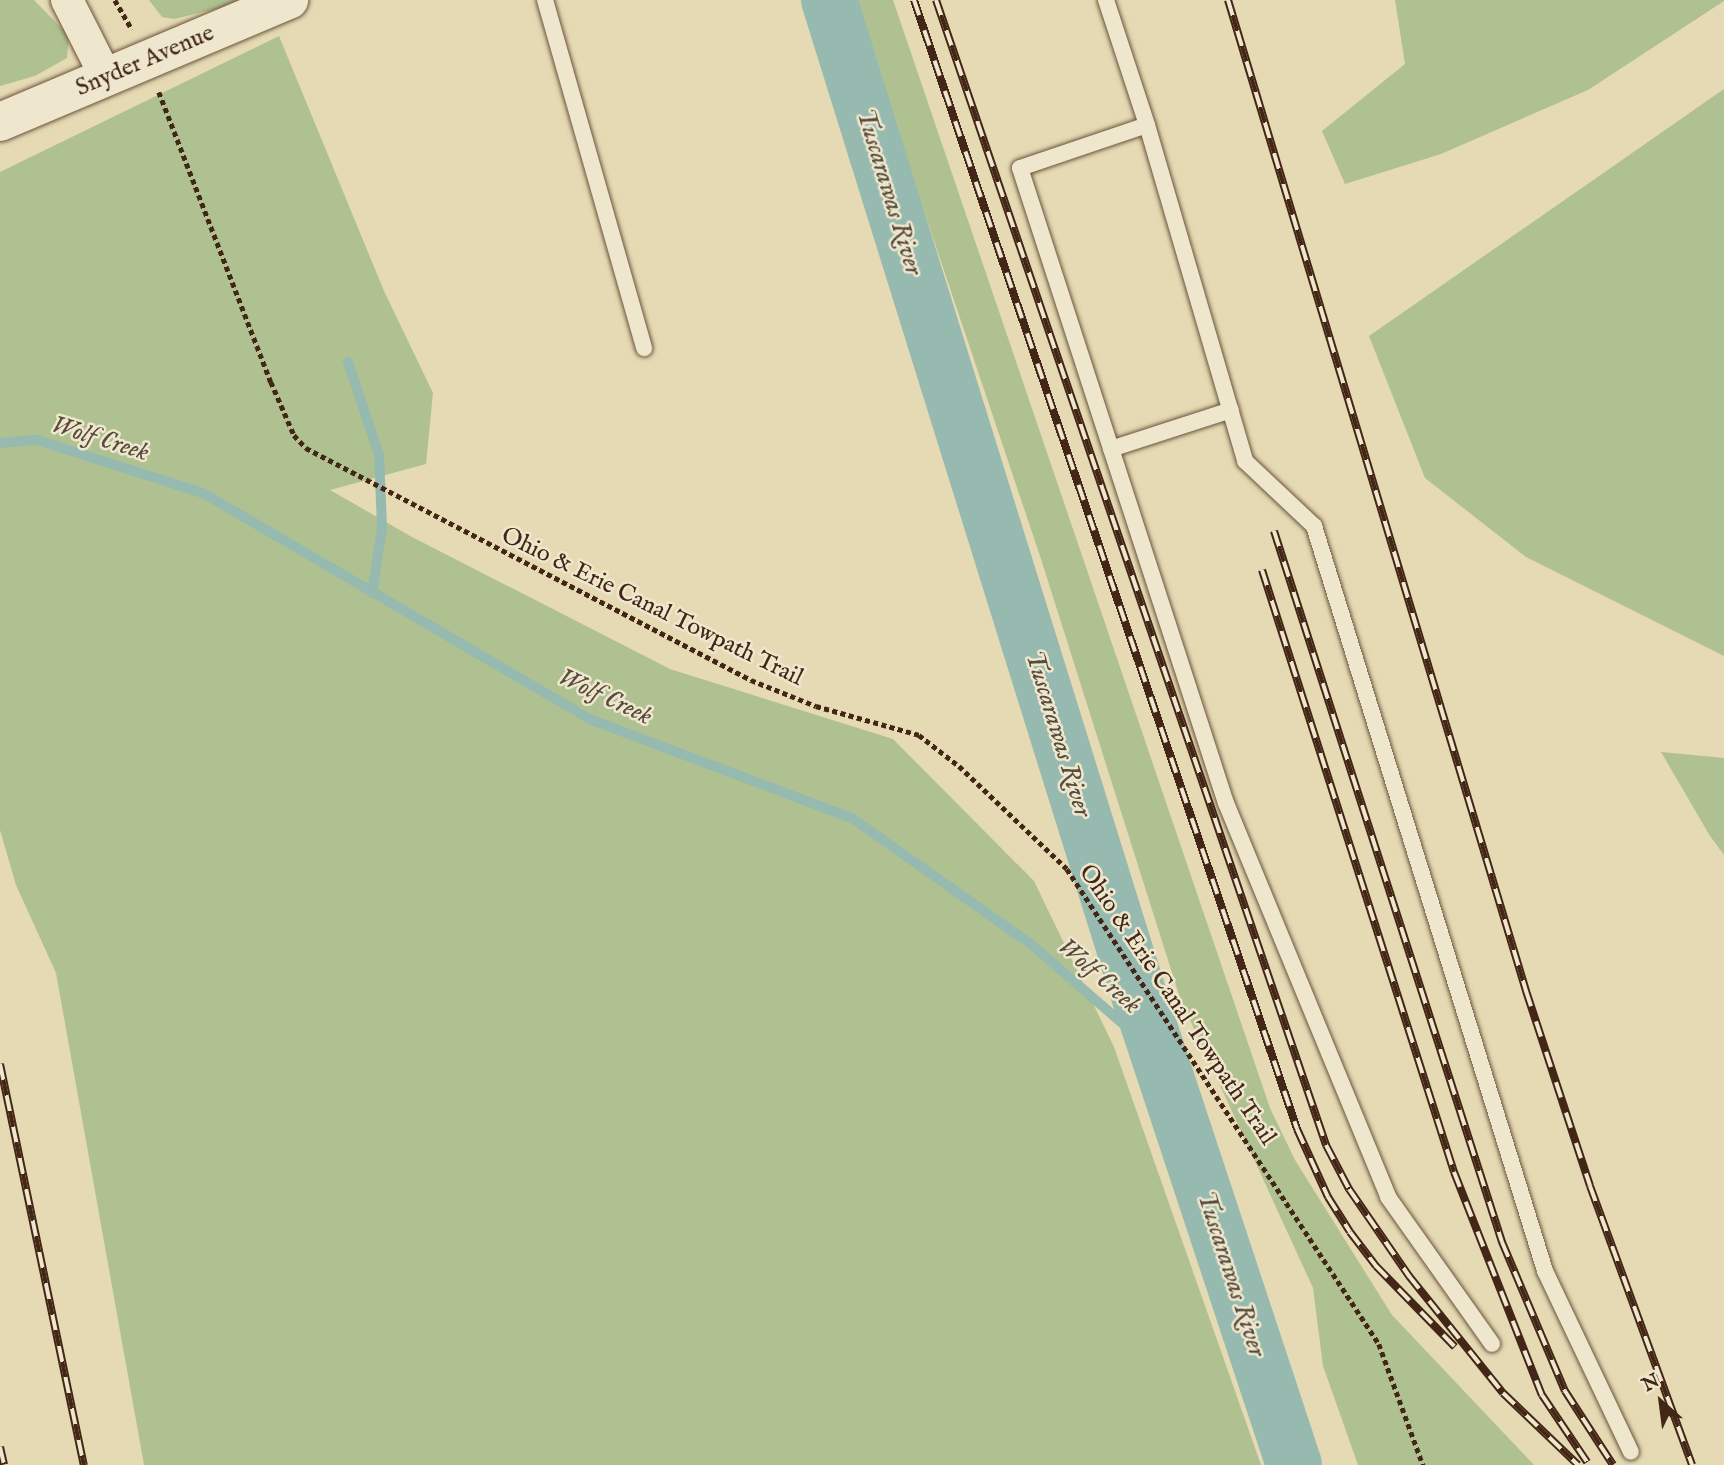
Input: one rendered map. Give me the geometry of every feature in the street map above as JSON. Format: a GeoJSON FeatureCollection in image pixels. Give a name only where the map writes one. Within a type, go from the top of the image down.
{"type":"FeatureCollection","features":[{"type":"Feature","properties":{"kind":"main road","name":"Snyder Avenue"},"geometry":{"type":"LineString","coordinates":[[0,122],[289,0]]}},
{"type":"Feature","properties":{"kind":"street"},"geometry":{"type":"LineString","coordinates":[[67,0],[106,77]]}},
{"type":"Feature","properties":{"kind":"lane"},"geometry":{"type":"LineString","coordinates":[[545,0],[644,348]]}},
{"type":"Feature","properties":{"kind":"lane"},"geometry":{"type":"LineString","coordinates":[[1105,0],[1147,125],[1245,461],[1314,526],[1545,1271],[1631,1452]]}},
{"type":"Feature","properties":{"kind":"lane"},"geometry":{"type":"LineString","coordinates":[[1147,125],[1020,168],[1226,803],[1388,1197],[1492,1344]]}},
{"type":"Feature","properties":{"kind":"lane"},"geometry":{"type":"LineString","coordinates":[[1111,449],[1231,410]]}},
{"type":"Feature","properties":{"kind":"path"},"geometry":{"type":"LineString","coordinates":[[115,0],[138,40]]}},
{"type":"Feature","properties":{"kind":"path","name":"Ohio & Erie Canal Towpath Trail"},"geometry":{"type":"LineString","coordinates":[[155,84],[294,435],[306,448],[739,674],[816,706],[919,735],[958,766],[1067,869],[1371,1331],[1390,1364],[1423,1465]]}},
{"type":"Feature","properties":{"kind":"green space"},"geometry":{"type":"Polygon","coordinates":[[[0,0],[34,0],[69,36],[67,58],[35,76],[0,86],[0,0]]]}},
{"type":"Feature","properties":{"kind":"green space"},"geometry":{"type":"Polygon","coordinates":[[[149,0],[253,0],[174,19],[162,17],[149,0]]]}},
{"type":"Feature","properties":{"kind":"green space"},"geometry":{"type":"Polygon","coordinates":[[[853,0],[893,0],[1270,1108],[1295,1160],[1392,1315],[1534,1465],[1358,1465],[1323,1366],[1313,1288],[1180,998],[1041,559],[853,0]]]}},
{"type":"Feature","properties":{"kind":"green space"},"geometry":{"type":"Polygon","coordinates":[[[1395,0],[1724,1],[1588,90],[1441,154],[1345,184],[1322,131],[1405,64],[1395,0]]]}},
{"type":"Feature","properties":{"kind":"green space"},"geometry":{"type":"Polygon","coordinates":[[[279,36],[384,291],[433,393],[426,464],[330,490],[412,537],[670,669],[893,739],[1034,881],[1114,1047],[1261,1465],[144,1465],[56,973],[16,885],[0,830],[0,172],[279,36]]]}},
{"type":"Feature","properties":{"kind":"green space"},"geometry":{"type":"Polygon","coordinates":[[[1724,89],[1724,656],[1526,557],[1425,478],[1369,336],[1724,89]]]}},
{"type":"Feature","properties":{"kind":"green space"},"geometry":{"type":"Polygon","coordinates":[[[1661,752],[1724,758],[1724,855],[1710,836],[1661,752]]]}},
{"type":"Feature","properties":{"kind":"waterway","name":"Tuscarawas River"},"geometry":{"type":"LineString","coordinates":[[829,0],[1143,1008],[1294,1465]]}},
{"type":"Feature","properties":{"kind":"waterway"},"geometry":{"type":"LineString","coordinates":[[348,362],[379,455],[382,528],[372,593]]}},
{"type":"Feature","properties":{"kind":"waterway","name":"Wolf Creek"},"geometry":{"type":"LineString","coordinates":[[0,443],[37,440],[203,493],[592,720],[852,818],[1032,945],[1159,1055]]}},
{"type":"Feature","properties":{"kind":"railway"},"geometry":{"type":"LineString","coordinates":[[914,0],[1297,1129],[1328,1197],[1350,1232],[1376,1266],[1455,1347]]}},
{"type":"Feature","properties":{"kind":"railway"},"geometry":{"type":"LineString","coordinates":[[936,0],[1326,1145],[1349,1189],[1409,1276],[1503,1393],[1578,1465]]}},
{"type":"Feature","properties":{"kind":"railway"},"geometry":{"type":"LineString","coordinates":[[1228,0],[1526,991],[1590,1186],[1692,1465]]}},
{"type":"Feature","properties":{"kind":"railway"},"geometry":{"type":"LineString","coordinates":[[1274,531],[1502,1242],[1565,1391],[1613,1465]]}},
{"type":"Feature","properties":{"kind":"railway"},"geometry":{"type":"LineString","coordinates":[[1262,570],[1454,1172],[1542,1395],[1587,1462]]}},
{"type":"Feature","properties":{"kind":"railway"},"geometry":{"type":"LineString","coordinates":[[0,1064],[84,1465]]}},
{"type":"Feature","properties":{"kind":"railway"},"geometry":{"type":"LineString","coordinates":[[0,1447],[4,1465]]}}]}
